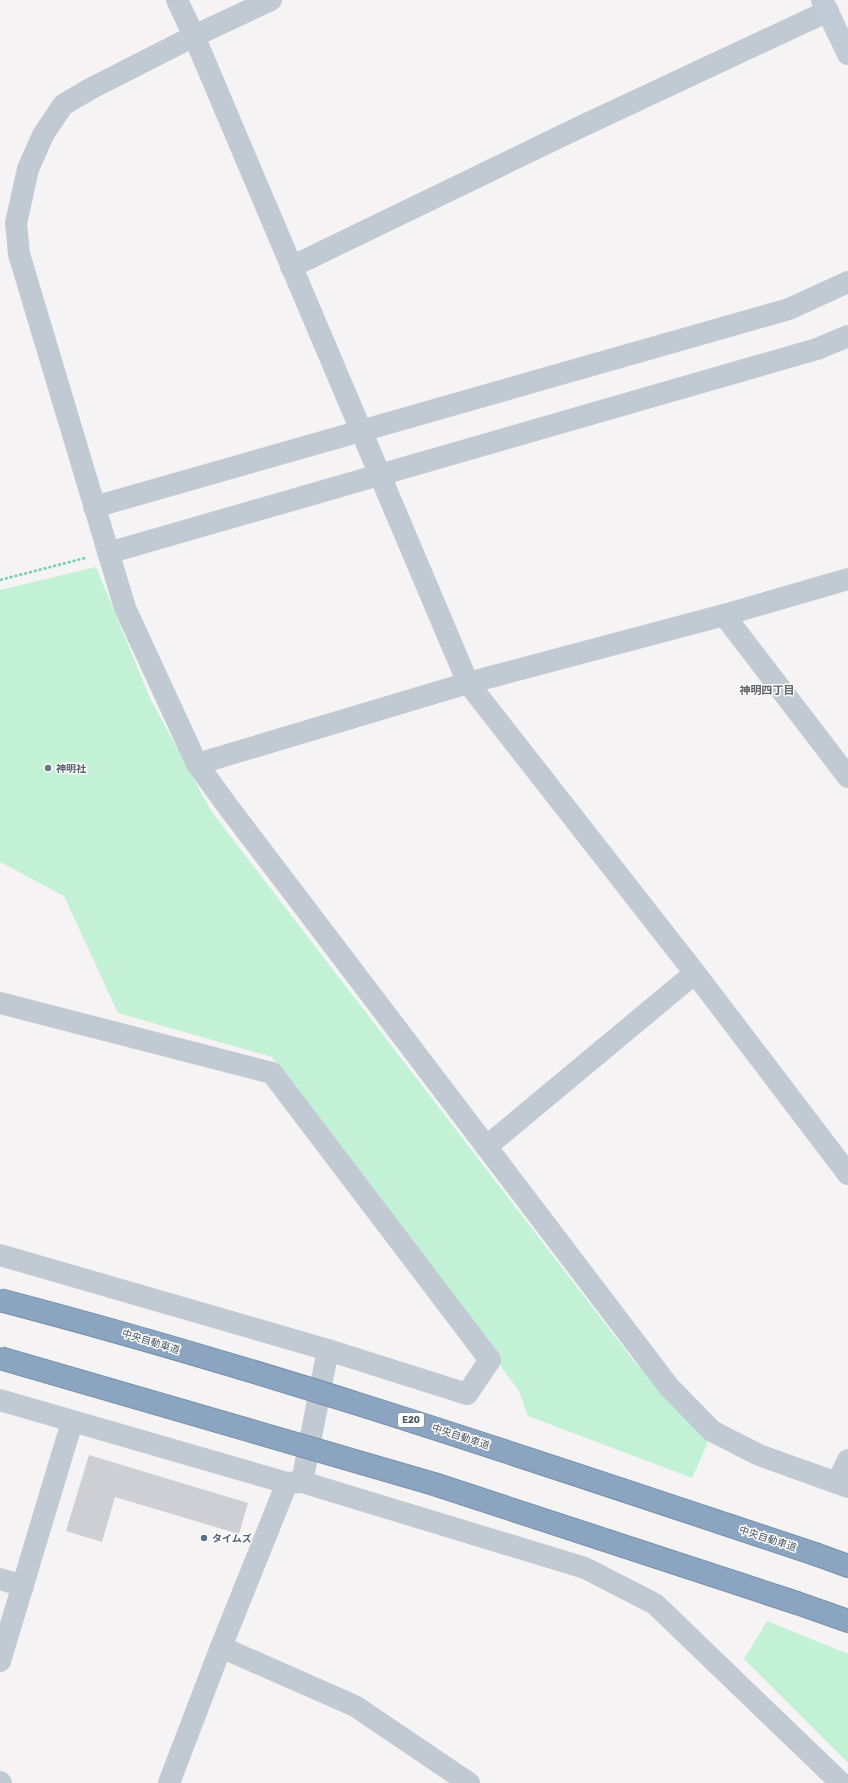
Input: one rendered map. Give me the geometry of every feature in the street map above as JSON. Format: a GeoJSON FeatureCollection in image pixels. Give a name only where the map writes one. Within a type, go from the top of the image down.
{"type":"FeatureCollection","features":[{"type":"Feature","properties":{"kind":"highway","name":"中央自動車道"},"geometry":{"type":"LineString","coordinates":[[0,1300],[106,1327],[397,1415],[848,1566]]}},
{"type":"Feature","properties":{"kind":"highway"},"geometry":{"type":"LineString","coordinates":[[0,1358],[434,1484],[848,1621]]}},
{"type":"Feature","properties":{"kind":"street"},"geometry":{"type":"LineString","coordinates":[[177,0],[194,36],[291,267],[362,430],[468,683],[695,973],[848,1174]]}},
{"type":"Feature","properties":{"kind":"street"},"geometry":{"type":"LineString","coordinates":[[271,0],[194,36],[90,89],[63,105],[43,135],[28,169],[16,223],[19,254],[125,608],[197,764],[669,1387],[712,1431],[759,1455],[843,1485],[848,1460]]}},
{"type":"Feature","properties":{"kind":"street"},"geometry":{"type":"LineString","coordinates":[[291,267],[571,132],[825,6],[848,54]]}},
{"type":"Feature","properties":{"kind":"street"},"geometry":{"type":"LineString","coordinates":[[94,507],[789,309],[848,282]]}},
{"type":"Feature","properties":{"kind":"street"},"geometry":{"type":"LineString","coordinates":[[108,553],[380,476],[817,349],[848,336]]}},
{"type":"Feature","properties":{"kind":"street"},"geometry":{"type":"LineString","coordinates":[[197,764],[468,683],[724,616],[848,579]]}},
{"type":"Feature","properties":{"kind":"street"},"geometry":{"type":"LineString","coordinates":[[724,616],[848,777]]}},
{"type":"Feature","properties":{"kind":"street"},"geometry":{"type":"LineString","coordinates":[[486,1147],[695,973]]}},
{"type":"Feature","properties":{"kind":"street"},"geometry":{"type":"LineString","coordinates":[[0,1003],[272,1073],[490,1360],[467,1394],[328,1350],[0,1255]]}},
{"type":"Feature","properties":{"kind":"street"},"geometry":{"type":"LineString","coordinates":[[168,1783],[221,1647],[295,1482],[328,1350]]}},
{"type":"Feature","properties":{"kind":"street"},"geometry":{"type":"LineString","coordinates":[[0,1400],[72,1422],[295,1482],[585,1568],[655,1604],[841,1783]]}},
{"type":"Feature","properties":{"kind":"street"},"geometry":{"type":"LineString","coordinates":[[0,1661],[72,1422]]}},
{"type":"Feature","properties":{"kind":"street"},"geometry":{"type":"LineString","coordinates":[[0,1579],[23,1586]]}},
{"type":"Feature","properties":{"kind":"street"},"geometry":{"type":"LineString","coordinates":[[221,1647],[355,1706],[469,1783]]}},
{"type":"Feature","properties":{"kind":"path"},"geometry":{"type":"LineString","coordinates":[[0,580],[108,553]]}},
{"type":"Feature","properties":{"kind":"green space"},"geometry":{"type":"Polygon","coordinates":[[[96,567],[150,698],[211,811],[633,1360],[708,1442],[692,1478],[528,1416],[519,1391],[272,1057],[118,1013],[64,896],[0,862],[0,590],[96,567]]]}},
{"type":"Feature","properties":{"kind":"green space"},"geometry":{"type":"Polygon","coordinates":[[[767,1621],[848,1654],[848,1763],[744,1659],[767,1621]]]}},
{"type":"Feature","properties":{"kind":"building"},"geometry":{"type":"Polygon","coordinates":[[[89,1455],[248,1503],[239,1534],[115,1497],[102,1542],[66,1531],[89,1455]]]}},
{"type":"Feature","properties":{"kind":"place","name":"神明社"},"geometry":{"type":"Point","coordinates":[48,768]}},
{"type":"Feature","properties":{"kind":"place","name":"タイムズ"},"geometry":{"type":"Point","coordinates":[204,1538]}},
{"type":"Feature","properties":{"kind":"district","name":"神明四丁目"},"geometry":{"type":"Point","coordinates":[767,690]}}]}
